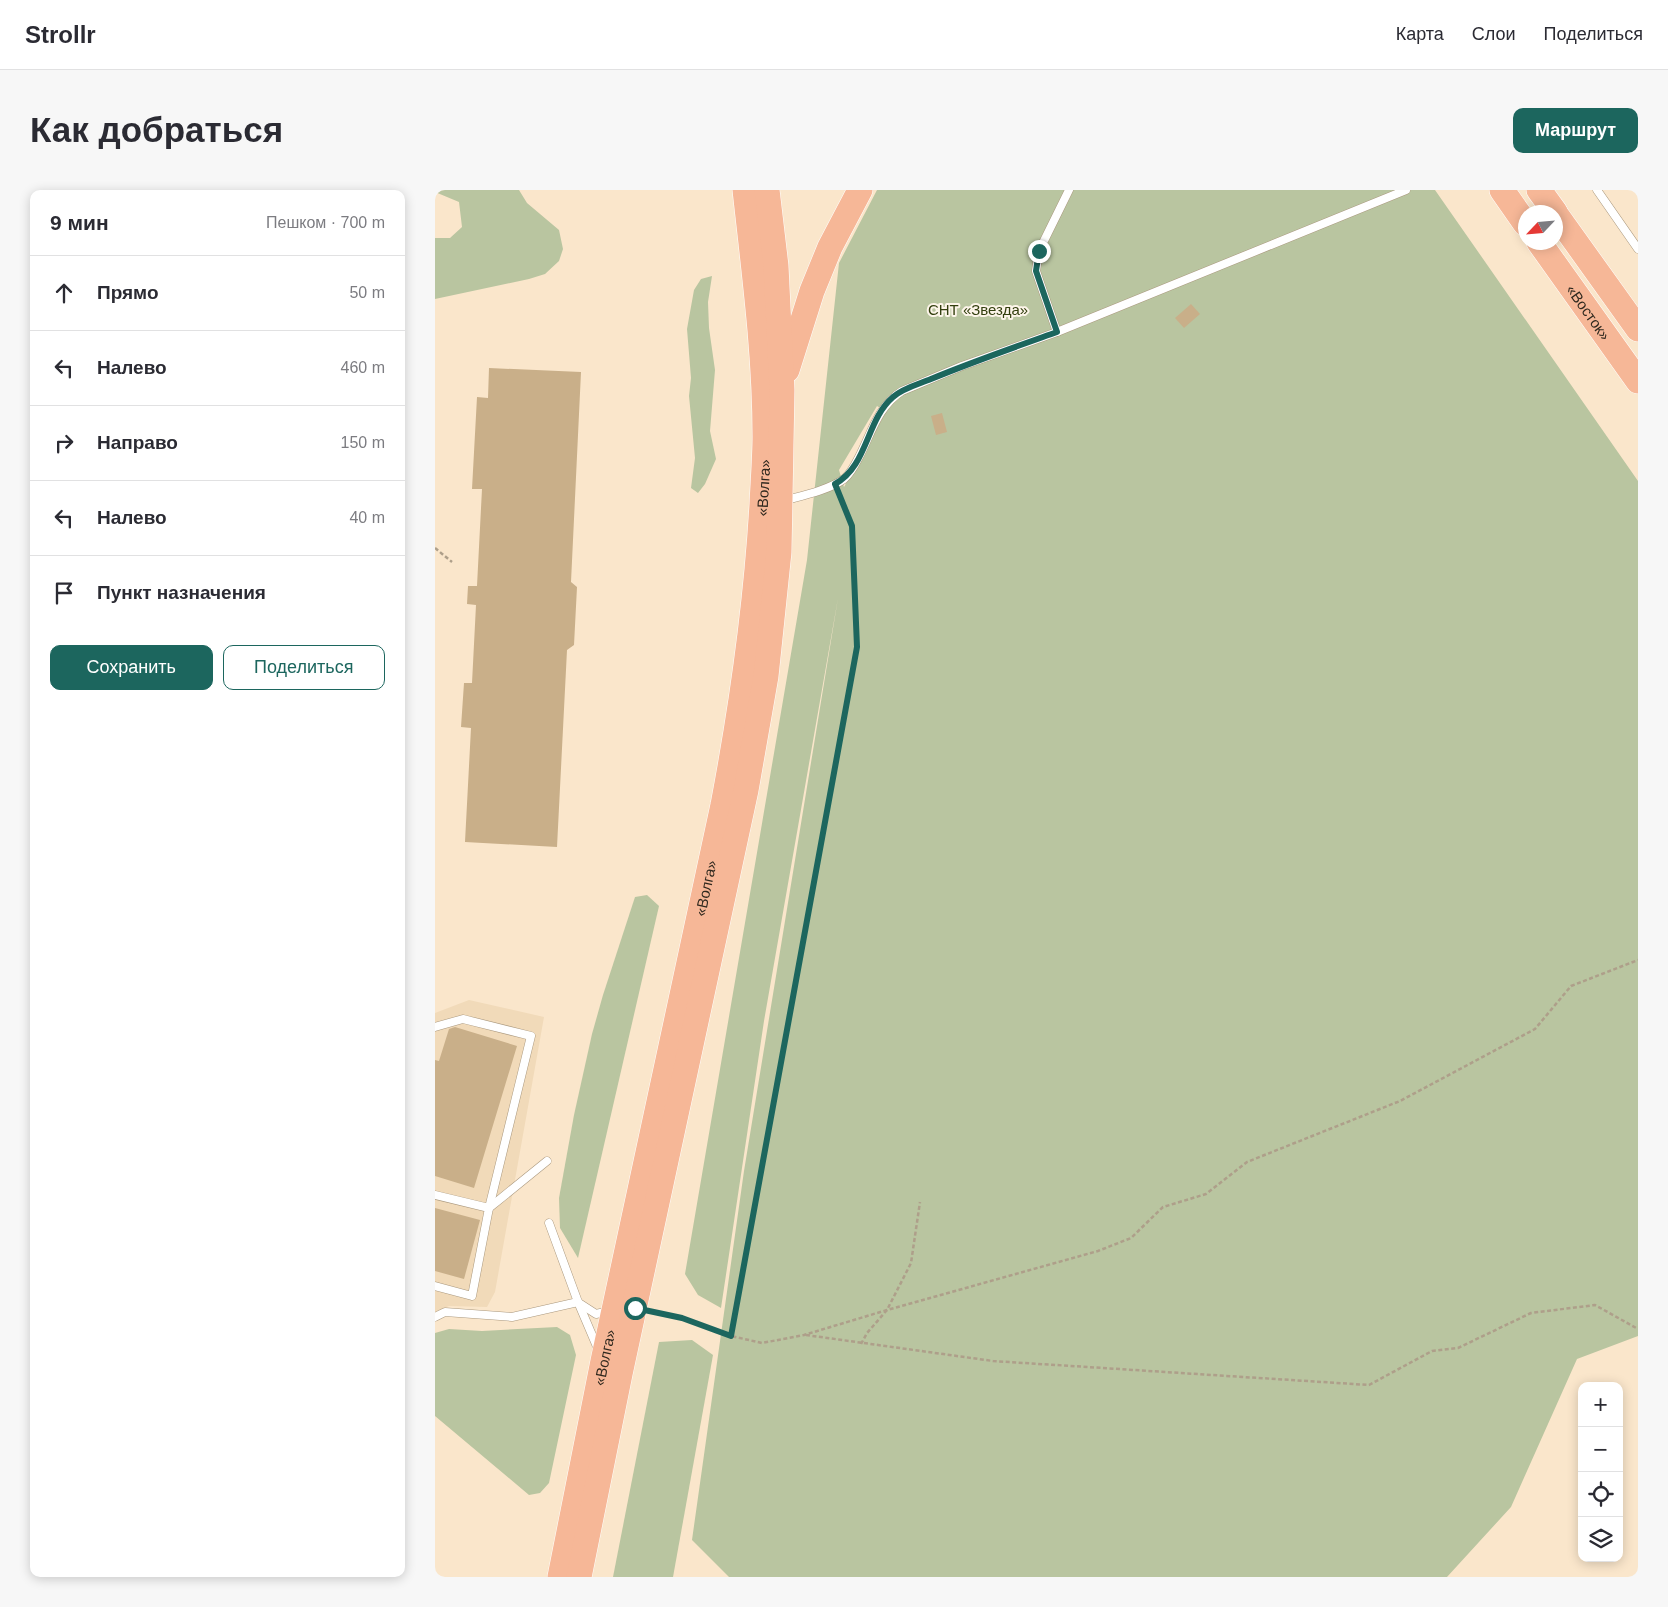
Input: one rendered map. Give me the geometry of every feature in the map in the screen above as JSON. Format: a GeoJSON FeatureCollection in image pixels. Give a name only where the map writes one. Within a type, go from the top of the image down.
{"type":"FeatureCollection","features":[{"type":"Feature","properties":{"kind":"highway","name":"«Волга»"},"geometry":{"type":"LineString","coordinates":[[579,1577],[625,1308],[735,741],[752,629],[760,535],[765,436],[759,303],[745,190]]}},
{"type":"Feature","properties":{"kind":"highway"},"geometry":{"type":"LineString","coordinates":[[767,190],[776,266],[782,390]]}},
{"type":"Feature","properties":{"kind":"highway"},"geometry":{"type":"LineString","coordinates":[[782,390],[812,291],[830,248],[860,190]]}},
{"type":"Feature","properties":{"kind":"highway"},"geometry":{"type":"LineString","coordinates":[[1502,190],[1518,213]]}},
{"type":"Feature","properties":{"kind":"highway","name":"«Восток»"},"geometry":{"type":"LineString","coordinates":[[1539,190],[1549,205]]}},
{"type":"Feature","properties":{"kind":"highway","name":"«Восток»"},"geometry":{"type":"LineString","coordinates":[[1563,224],[1638,329]]}},
{"type":"Feature","properties":{"kind":"highway","name":"«Восток»"},"geometry":{"type":"LineString","coordinates":[[1545,250],[1638,381]]}},
{"type":"Feature","properties":{"kind":"highway","name":"«Волга»"},"geometry":{"type":"LineString","coordinates":[[560,1577],[603,1362],[625,1308],[746,790],[766,676],[779,552],[782,390]]}},
{"type":"Feature","properties":{"kind":"lane"},"geometry":{"type":"LineString","coordinates":[[1057,332],[1036,271],[1039,251],[1069,190]]}},
{"type":"Feature","properties":{"kind":"lane"},"geometry":{"type":"LineString","coordinates":[[781,502],[845,479],[855,466],[882,409],[893,396],[907,389],[962,366],[1057,332],[1406,190]]}},
{"type":"Feature","properties":{"kind":"lane"},"geometry":{"type":"LineString","coordinates":[[1597,190],[1638,249]]}},
{"type":"Feature","properties":{"kind":"lane"},"geometry":{"type":"LineString","coordinates":[[435,1027],[463,1019],[531,1036],[489,1208],[472,1296],[435,1286]]}},
{"type":"Feature","properties":{"kind":"lane"},"geometry":{"type":"LineString","coordinates":[[489,1208],[547,1161]]}},
{"type":"Feature","properties":{"kind":"lane"},"geometry":{"type":"LineString","coordinates":[[435,1195],[489,1208]]}},
{"type":"Feature","properties":{"kind":"lane"},"geometry":{"type":"LineString","coordinates":[[549,1223],[578,1302],[603,1362]]}},
{"type":"Feature","properties":{"kind":"lane"},"geometry":{"type":"LineString","coordinates":[[435,1317],[445,1312],[513,1317],[578,1302],[595,1314],[625,1308]]}},
{"type":"Feature","properties":{"kind":"path"},"geometry":{"type":"LineString","coordinates":[[731,1336],[857,647],[852,526],[835,484]]}},
{"type":"Feature","properties":{"kind":"path"},"geometry":{"type":"LineString","coordinates":[[435,548],[452,562]]}},
{"type":"Feature","properties":{"kind":"path"},"geometry":{"type":"LineString","coordinates":[[625,1308],[682,1318],[731,1336],[762,1343],[804,1335],[1098,1250],[1131,1238],[1163,1207],[1205,1194],[1247,1162],[1400,1101],[1535,1029],[1571,986],[1638,960]]}},
{"type":"Feature","properties":{"kind":"path"},"geometry":{"type":"LineString","coordinates":[[861,1344],[867,1333],[887,1310],[911,1263],[920,1202]]}},
{"type":"Feature","properties":{"kind":"path"},"geometry":{"type":"LineString","coordinates":[[804,1335],[993,1361],[1369,1385],[1432,1351],[1459,1348],[1531,1313],[1595,1305],[1638,1329]]}},
{"type":"Feature","properties":{"kind":"shaded area"},"geometry":{"type":"Polygon","coordinates":[[[469,1000],[544,1017],[495,1292],[487,1307],[449,1306],[435,1312],[435,1013],[469,1000]]]}},
{"type":"Feature","properties":{"kind":"green space"},"geometry":{"type":"Polygon","coordinates":[[[435,190],[519,190],[527,203],[559,230],[563,249],[559,261],[545,274],[529,279],[435,299],[435,238],[450,238],[462,227],[459,202],[435,192],[435,190]]]}},
{"type":"Feature","properties":{"kind":"green space","name":"СНТ «Звезда»"},"geometry":{"type":"Polygon","coordinates":[[[877,190],[1435,190],[1638,481],[1638,1336],[1577,1359],[1511,1507],[1447,1577],[729,1577],[692,1540],[744,1171],[838,598],[764,1021],[721,1308],[698,1295],[685,1274],[807,560],[839,263],[877,190]],[[877,406],[839,470],[844,487],[886,412],[877,406]]]}},
{"type":"Feature","properties":{"kind":"green space"},"geometry":{"type":"Polygon","coordinates":[[[712,276],[708,302],[709,328],[715,370],[710,431],[716,459],[705,484],[698,493],[691,488],[695,458],[689,396],[691,378],[687,329],[694,290],[701,279],[712,276]]]}},
{"type":"Feature","properties":{"kind":"green space"},"geometry":{"type":"Polygon","coordinates":[[[647,895],[659,906],[578,1258],[560,1228],[559,1198],[574,1115],[592,1034],[635,897],[647,895]]]}},
{"type":"Feature","properties":{"kind":"green space"},"geometry":{"type":"Polygon","coordinates":[[[557,1327],[570,1335],[576,1355],[549,1483],[540,1493],[529,1495],[435,1416],[435,1333],[449,1329],[482,1331],[557,1327]]]}},
{"type":"Feature","properties":{"kind":"green space"},"geometry":{"type":"Polygon","coordinates":[[[692,1340],[713,1355],[673,1577],[613,1577],[659,1342],[692,1340]]]}},
{"type":"Feature","properties":{"kind":"building"},"geometry":{"type":"Polygon","coordinates":[[[1191,304],[1200,314],[1184,328],[1175,318],[1191,304]]]}},
{"type":"Feature","properties":{"kind":"building"},"geometry":{"type":"Polygon","coordinates":[[[489,368],[581,372],[571,582],[577,587],[574,645],[567,650],[557,847],[465,842],[471,728],[461,727],[464,683],[472,683],[476,605],[467,604],[468,586],[477,586],[482,489],[472,489],[477,397],[488,398],[489,368]]]}},
{"type":"Feature","properties":{"kind":"building"},"geometry":{"type":"Polygon","coordinates":[[[942,413],[947,432],[936,435],[931,416],[942,413]]]}},
{"type":"Feature","properties":{"kind":"building"},"geometry":{"type":"Polygon","coordinates":[[[455,1027],[517,1046],[474,1188],[435,1176],[435,1060],[439,1061],[449,1029],[455,1027]]]}},
{"type":"Feature","properties":{"kind":"building"},"geometry":{"type":"Polygon","coordinates":[[[435,1208],[480,1220],[464,1279],[435,1271],[435,1208]]]}},
{"type":"Feature","properties":{"kind":"route"},"geometry":{"type":"LineString","coordinates":[[635,1308],[682,1318],[731,1336],[857,647],[852,526],[835,484],[845,479],[855,466],[882,409],[893,396],[962,366],[1057,332],[1036,271],[1039,251]]}}]}
